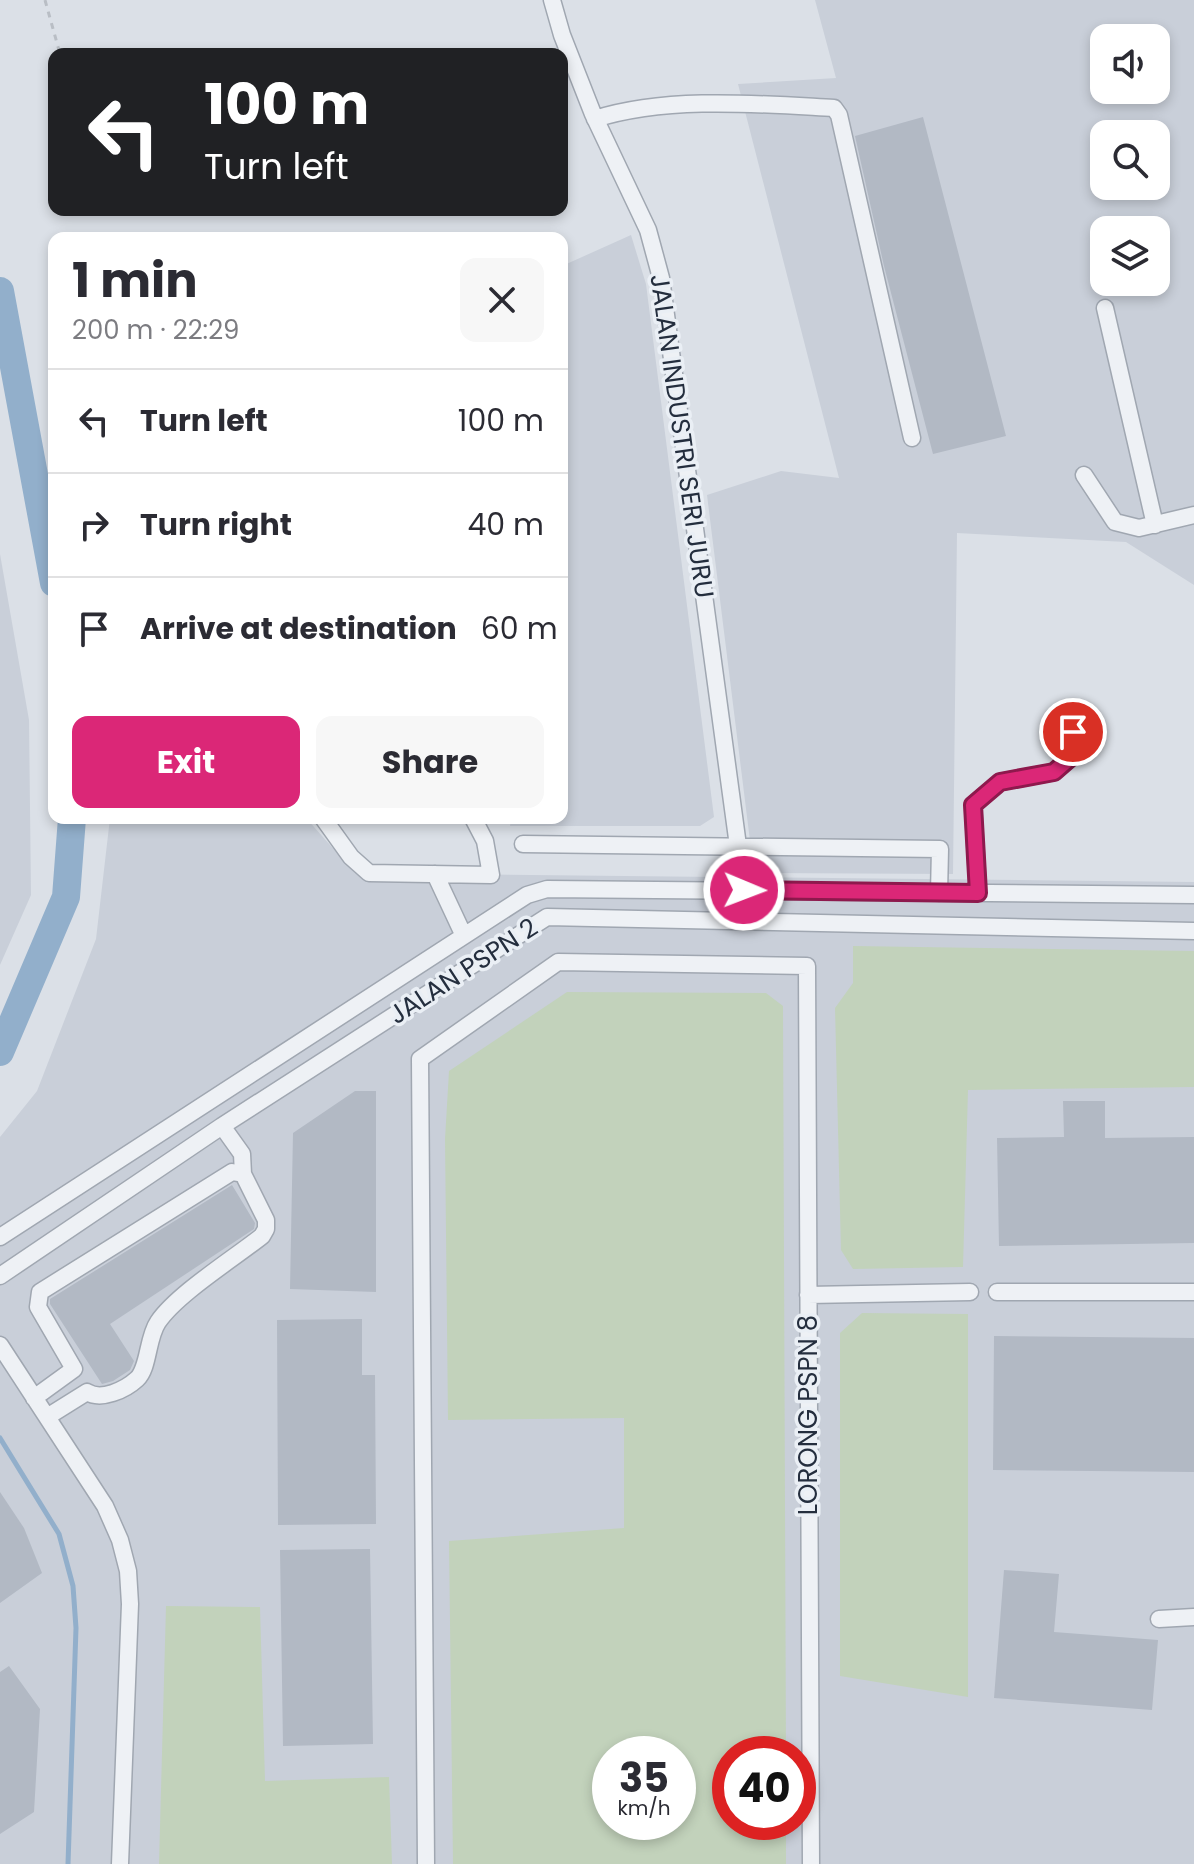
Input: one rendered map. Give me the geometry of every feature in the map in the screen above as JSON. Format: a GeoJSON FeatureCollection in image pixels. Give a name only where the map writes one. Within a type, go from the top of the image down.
{"type":"FeatureCollection","features":[{"type":"Feature","properties":{"kind":"street","name":"JALAN INDUSTRI SERI JURU"},"geometry":{"type":"LineString","coordinates":[[552,0],[567,48]]}},
{"type":"Feature","properties":{"kind":"street","name":"JALAN INDUSTRI SERI JURU"},"geometry":{"type":"LineString","coordinates":[[568,50],[595,119],[648,230],[661,278],[744,890]]}},
{"type":"Feature","properties":{"kind":"street"},"geometry":{"type":"LineString","coordinates":[[595,119],[625,110],[742,103],[834,108],[839,115],[912,438]]}},
{"type":"Feature","properties":{"kind":"street"},"geometry":{"type":"LineString","coordinates":[[1105,308],[1155,525]]}},
{"type":"Feature","properties":{"kind":"street"},"geometry":{"type":"LineString","coordinates":[[1084,475],[1115,522],[1139,528],[1194,515]]}},
{"type":"Feature","properties":{"kind":"street"},"geometry":{"type":"LineString","coordinates":[[978,893],[973,805],[1000,782],[1054,772],[1070,758],[1073,732],[1070,710]]}},
{"type":"Feature","properties":{"kind":"street"},"geometry":{"type":"LineString","coordinates":[[327,824],[351,857],[369,873],[491,875],[485,841],[476,824]]}},
{"type":"Feature","properties":{"kind":"street"},"geometry":{"type":"LineString","coordinates":[[523,844],[940,849],[939,893]]}},
{"type":"Feature","properties":{"kind":"street"},"geometry":{"type":"LineString","coordinates":[[435,874],[464,936]]}},
{"type":"Feature","properties":{"kind":"street","name":"JALAN PSPN 2"},"geometry":{"type":"LineString","coordinates":[[0,1237],[527,895],[547,889],[1194,895]]}},
{"type":"Feature","properties":{"kind":"street","name":"JALAN PSPN 2"},"geometry":{"type":"LineString","coordinates":[[0,1276],[222,1126],[547,917],[1194,931]]}},
{"type":"Feature","properties":{"kind":"street","name":"LORONG PSPN 8"},"geometry":{"type":"LineString","coordinates":[[426,1864],[420,1059],[558,962],[807,966],[811,1864]]}},
{"type":"Feature","properties":{"kind":"street"},"geometry":{"type":"LineString","coordinates":[[222,1126],[242,1154],[243,1174],[266,1220],[266,1229],[262,1236],[168,1309],[148,1342],[143,1370],[138,1379],[102,1396],[95,1397],[87,1392],[38,1307],[40,1292],[232,1172],[243,1174]]}},
{"type":"Feature","properties":{"kind":"street"},"geometry":{"type":"LineString","coordinates":[[808,1295],[970,1292]]}},
{"type":"Feature","properties":{"kind":"street"},"geometry":{"type":"LineString","coordinates":[[997,1292],[1194,1292]]}},
{"type":"Feature","properties":{"kind":"street"},"geometry":{"type":"LineString","coordinates":[[0,1345],[105,1506],[120,1540],[128,1571],[130,1604],[120,1864]]}},
{"type":"Feature","properties":{"kind":"street"},"geometry":{"type":"LineString","coordinates":[[34,1398],[74,1369]]}},
{"type":"Feature","properties":{"kind":"street"},"geometry":{"type":"LineString","coordinates":[[47,1417],[87,1392]]}},
{"type":"Feature","properties":{"kind":"street"},"geometry":{"type":"LineString","coordinates":[[1159,1619],[1194,1617]]}},
{"type":"Feature","properties":{"kind":"path"},"geometry":{"type":"LineString","coordinates":[[45,0],[58,48]]}},
{"type":"Feature","properties":{"kind":"shaded area"},"geometry":{"type":"Polygon","coordinates":[[[815,0],[1194,0],[1194,585],[1126,542],[957,533],[953,874],[754,873],[707,495],[781,471],[839,478],[738,84],[836,78],[815,0]]]}},
{"type":"Feature","properties":{"kind":"shaded area"},"geometry":{"type":"Polygon","coordinates":[[[631,235],[646,284],[714,817],[700,826],[510,826],[568,824],[568,263],[631,235]]]}},
{"type":"Feature","properties":{"kind":"shaded area"},"geometry":{"type":"Polygon","coordinates":[[[0,554],[29,720],[31,895],[0,965],[0,554]]]}},
{"type":"Feature","properties":{"kind":"shaded area"},"geometry":{"type":"Polygon","coordinates":[[[109,824],[311,824],[355,873],[1194,882],[1194,1864],[0,1864],[0,1137],[37,1091],[96,939],[109,824]]]}},
{"type":"Feature","properties":{"kind":"green space"},"geometry":{"type":"Polygon","coordinates":[[[853,946],[1194,951],[1194,1087],[968,1090],[963,1267],[853,1269],[841,1250],[835,1008],[853,983],[853,946]]]}},
{"type":"Feature","properties":{"kind":"green space"},"geometry":{"type":"Polygon","coordinates":[[[567,992],[766,993],[783,1006],[786,1736],[712,1736],[712,1840],[786,1840],[786,1864],[453,1864],[449,1541],[624,1528],[624,1418],[448,1420],[445,1139],[449,1071],[567,992]]]}},
{"type":"Feature","properties":{"kind":"green space"},"geometry":{"type":"Polygon","coordinates":[[[862,1313],[968,1314],[968,1697],[840,1676],[840,1333],[862,1313]]]}},
{"type":"Feature","properties":{"kind":"green space"},"geometry":{"type":"Polygon","coordinates":[[[166,1606],[260,1607],[265,1781],[389,1777],[392,1864],[159,1864],[166,1606]]]}},
{"type":"Feature","properties":{"kind":"building"},"geometry":{"type":"Polygon","coordinates":[[[923,117],[1006,436],[933,454],[884,266],[855,136],[923,117]]]}},
{"type":"Feature","properties":{"kind":"building"},"geometry":{"type":"Polygon","coordinates":[[[355,1091],[376,1091],[376,1292],[290,1289],[293,1133],[355,1091]]]}},
{"type":"Feature","properties":{"kind":"building"},"geometry":{"type":"Polygon","coordinates":[[[1063,1101],[1105,1101],[1105,1138],[1194,1137],[1194,1243],[999,1246],[997,1138],[1064,1137],[1063,1101]]]}},
{"type":"Feature","properties":{"kind":"building"},"geometry":{"type":"Polygon","coordinates":[[[232,1185],[255,1223],[254,1229],[110,1324],[134,1361],[130,1370],[102,1384],[50,1304],[50,1299],[232,1185]]]}},
{"type":"Feature","properties":{"kind":"building"},"geometry":{"type":"Polygon","coordinates":[[[362,1319],[362,1375],[375,1375],[376,1524],[278,1525],[277,1320],[362,1319]]]}},
{"type":"Feature","properties":{"kind":"building"},"geometry":{"type":"Polygon","coordinates":[[[994,1336],[1194,1338],[1194,1472],[993,1470],[994,1336]]]}},
{"type":"Feature","properties":{"kind":"building"},"geometry":{"type":"Polygon","coordinates":[[[0,1492],[24,1528],[42,1573],[0,1603],[0,1492]]]}},
{"type":"Feature","properties":{"kind":"building"},"geometry":{"type":"Polygon","coordinates":[[[370,1549],[373,1744],[283,1746],[280,1550],[370,1549]]]}},
{"type":"Feature","properties":{"kind":"building"},"geometry":{"type":"Polygon","coordinates":[[[1004,1570],[1059,1574],[1054,1632],[1158,1640],[1152,1710],[994,1698],[1004,1570]]]}},
{"type":"Feature","properties":{"kind":"building"},"geometry":{"type":"Polygon","coordinates":[[[9,1666],[40,1709],[34,1812],[0,1834],[0,1672],[9,1666]]]}},
{"type":"Feature","properties":{"kind":"waterway"},"geometry":{"type":"LineString","coordinates":[[0,291],[48,551]]}},
{"type":"Feature","properties":{"kind":"waterway"},"geometry":{"type":"LineString","coordinates":[[0,1052],[66,897],[72,824]]}},
{"type":"Feature","properties":{"kind":"waterway"},"geometry":{"type":"LineString","coordinates":[[0,1438],[59,1534],[73,1586],[76,1628],[68,1864]]}},
{"type":"Feature","properties":{"kind":"route"},"geometry":{"type":"LineString","coordinates":[[744,890],[978,893],[973,805],[1000,782],[1054,772],[1070,758],[1073,732]]}}]}
